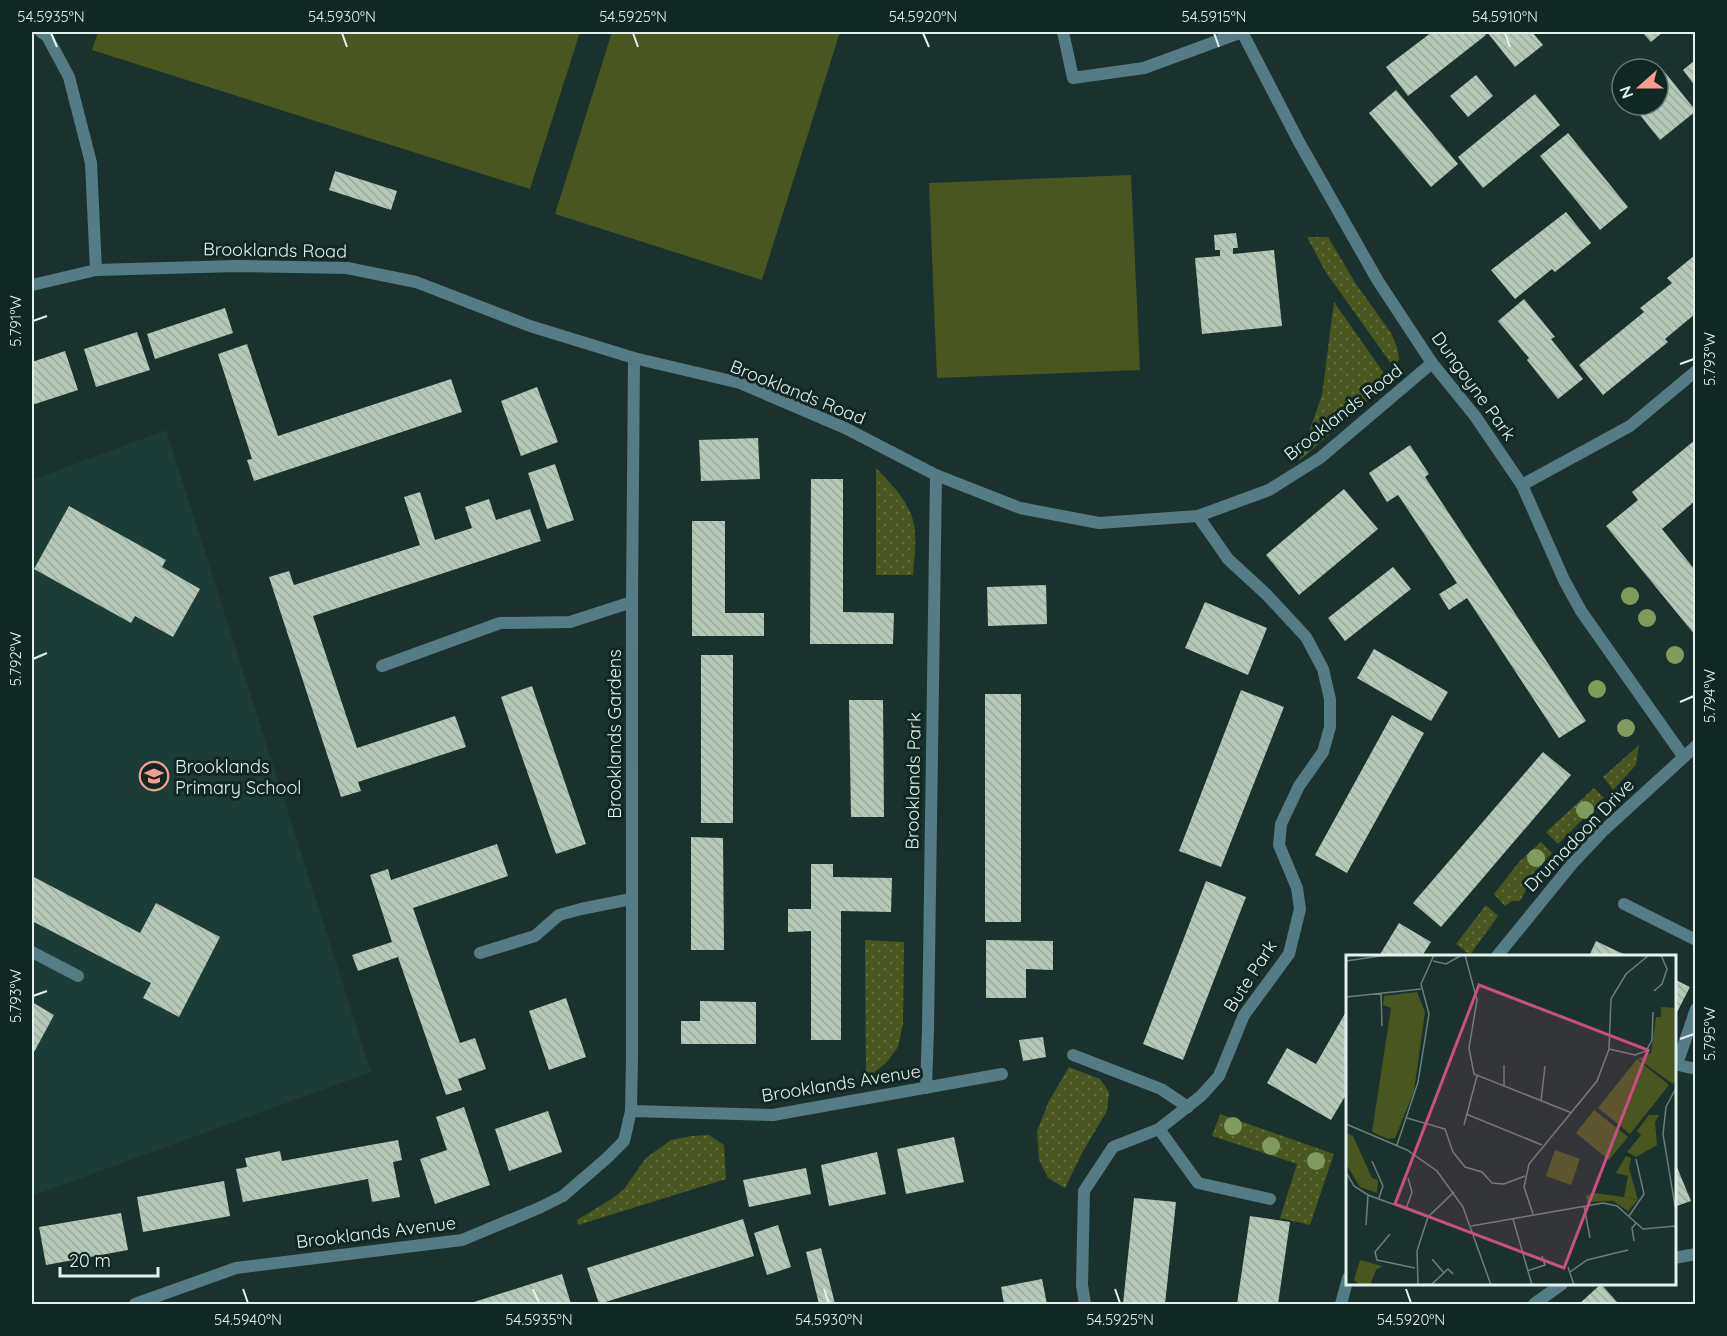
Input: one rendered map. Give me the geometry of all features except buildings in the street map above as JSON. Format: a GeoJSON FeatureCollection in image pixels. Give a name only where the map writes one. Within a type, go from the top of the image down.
{"type":"FeatureCollection","features":[{"type":"Feature","properties":{"kind":"street"},"geometry":{"type":"LineString","coordinates":[[41,32],[47,36],[69,76],[90,163],[96,270]]}},
{"type":"Feature","properties":{"kind":"street"},"geometry":{"type":"LineString","coordinates":[[1063,32],[1073,78],[1144,68],[1242,32]]}},
{"type":"Feature","properties":{"kind":"street","name":"Dungoyne Park"},"geometry":{"type":"LineString","coordinates":[[1242,32],[1299,142],[1366,261],[1432,363],[1475,416],[1522,485],[1564,580],[1581,611],[1683,756]]}},
{"type":"Feature","properties":{"kind":"street","name":"Brooklands Road"},"geometry":{"type":"LineString","coordinates":[[32,285],[96,270],[237,266],[347,268],[416,282],[530,326],[634,358],[740,383],[845,428],[936,475],[1020,508],[1099,523],[1198,516],[1269,490],[1320,458],[1432,363]]}},
{"type":"Feature","properties":{"kind":"street","name":"Brooklands Gardens"},"geometry":{"type":"LineString","coordinates":[[631,1111],[634,358]]}},
{"type":"Feature","properties":{"kind":"street"},"geometry":{"type":"LineString","coordinates":[[1522,485],[1630,426],[1695,371]]}},
{"type":"Feature","properties":{"kind":"street","name":"Brooklands Park"},"geometry":{"type":"LineString","coordinates":[[926,1088],[936,475]]}},
{"type":"Feature","properties":{"kind":"street","name":"Bute Park"},"geometry":{"type":"LineString","coordinates":[[1084,1305],[1082,1285],[1084,1191],[1113,1147],[1159,1129],[1201,1096],[1219,1076],[1244,1015],[1289,954],[1300,909],[1297,888],[1279,845],[1281,824],[1299,786],[1323,752],[1330,727],[1330,699],[1323,669],[1306,637],[1267,595],[1228,559],[1198,516]]}},
{"type":"Feature","properties":{"kind":"street"},"geometry":{"type":"LineString","coordinates":[[382,666],[500,623],[570,622],[632,602]]}},
{"type":"Feature","properties":{"kind":"street","name":"Drumadoon Drive"},"geometry":{"type":"LineString","coordinates":[[1499,955],[1572,864],[1604,830],[1695,746]]}},
{"type":"Feature","properties":{"kind":"street"},"geometry":{"type":"LineString","coordinates":[[480,953],[535,936],[559,915],[632,899]]}},
{"type":"Feature","properties":{"kind":"street"},"geometry":{"type":"LineString","coordinates":[[1624,904],[1695,940]]}},
{"type":"Feature","properties":{"kind":"street"},"geometry":{"type":"LineString","coordinates":[[32,952],[78,976]]}},
{"type":"Feature","properties":{"kind":"street"},"geometry":{"type":"LineString","coordinates":[[1695,1009],[1676,1064],[1695,1069]]}},
{"type":"Feature","properties":{"kind":"street"},"geometry":{"type":"LineString","coordinates":[[1072,1055],[1161,1089],[1188,1107]]}},
{"type":"Feature","properties":{"kind":"street","name":"Brooklands Avenue"},"geometry":{"type":"LineString","coordinates":[[135,1305],[236,1268],[462,1240],[539,1209],[563,1196],[624,1141],[631,1111],[773,1115],[1002,1074]]}},
{"type":"Feature","properties":{"kind":"street"},"geometry":{"type":"LineString","coordinates":[[1159,1129],[1198,1183],[1270,1199]]}},
{"type":"Feature","properties":{"kind":"street"},"geometry":{"type":"LineString","coordinates":[[1676,1258],[1695,1254]]}},
{"type":"Feature","properties":{"kind":"street"},"geometry":{"type":"LineString","coordinates":[[1341,1305],[1346,1282]]}},
{"type":"Feature","properties":{"kind":"street"},"geometry":{"type":"LineString","coordinates":[[1534,1305],[1561,1285]]}},
{"type":"Feature","properties":{"kind":"shaded area","name":"Brooklands Primary School"},"geometry":{"type":"Polygon","coordinates":[[[166,430],[371,1072],[32,1196],[32,480],[166,430]]]}},
{"type":"Feature","properties":{"kind":"green space"},"geometry":{"type":"Polygon","coordinates":[[[98,32],[580,32],[530,189],[92,50],[98,32]]]}},
{"type":"Feature","properties":{"kind":"green space"},"geometry":{"type":"Polygon","coordinates":[[[612,32],[840,32],[762,280],[555,214],[612,32]]]}},
{"type":"Feature","properties":{"kind":"green space"},"geometry":{"type":"Polygon","coordinates":[[[1131,175],[1140,370],[937,378],[929,183],[1131,175]]]}},
{"type":"Feature","properties":{"kind":"green space"},"geometry":{"type":"Polygon","coordinates":[[[1307,237],[1328,237],[1356,284],[1391,333],[1399,359],[1395,369],[1325,271],[1307,237]]]}},
{"type":"Feature","properties":{"kind":"green space"},"geometry":{"type":"Polygon","coordinates":[[[1334,302],[1388,379],[1386,385],[1299,461],[1322,395],[1334,302]]]}},
{"type":"Feature","properties":{"kind":"green space"},"geometry":{"type":"Polygon","coordinates":[[[876,468],[902,497],[911,513],[915,537],[913,575],[876,575],[876,468]]]}},
{"type":"Feature","properties":{"kind":"green space"},"geometry":{"type":"Polygon","coordinates":[[[1639,745],[1636,765],[1613,790],[1603,777],[1639,745]]]}},
{"type":"Feature","properties":{"kind":"green space"},"geometry":{"type":"Polygon","coordinates":[[[1594,788],[1604,798],[1558,844],[1546,832],[1594,788]]]}},
{"type":"Feature","properties":{"kind":"green space"},"geometry":{"type":"Polygon","coordinates":[[[1541,842],[1552,853],[1528,879],[1528,886],[1520,901],[1512,901],[1505,906],[1494,894],[1519,862],[1541,842]]]}},
{"type":"Feature","properties":{"kind":"green space"},"geometry":{"type":"Polygon","coordinates":[[[1486,905],[1498,916],[1470,955],[1456,944],[1486,905]]]}},
{"type":"Feature","properties":{"kind":"green space"},"geometry":{"type":"Polygon","coordinates":[[[865,940],[904,942],[903,1024],[898,1047],[887,1062],[872,1074],[866,1074],[865,940]]]}},
{"type":"Feature","properties":{"kind":"green space"},"geometry":{"type":"Polygon","coordinates":[[[1069,1067],[1100,1079],[1109,1092],[1107,1111],[1082,1153],[1065,1188],[1048,1178],[1039,1160],[1037,1131],[1049,1101],[1069,1067]]]}},
{"type":"Feature","properties":{"kind":"green space"},"geometry":{"type":"Polygon","coordinates":[[[1220,1114],[1334,1154],[1310,1225],[1280,1218],[1297,1164],[1212,1136],[1220,1114]]]}},
{"type":"Feature","properties":{"kind":"green space"},"geometry":{"type":"Polygon","coordinates":[[[709,1135],[724,1145],[726,1179],[578,1225],[577,1220],[624,1189],[646,1158],[671,1140],[709,1135]]]}},
{"type":"Feature","properties":{"kind":"place","name":"Brooklands Primary School"},"geometry":{"type":"Point","coordinates":[154,776]}}]}
